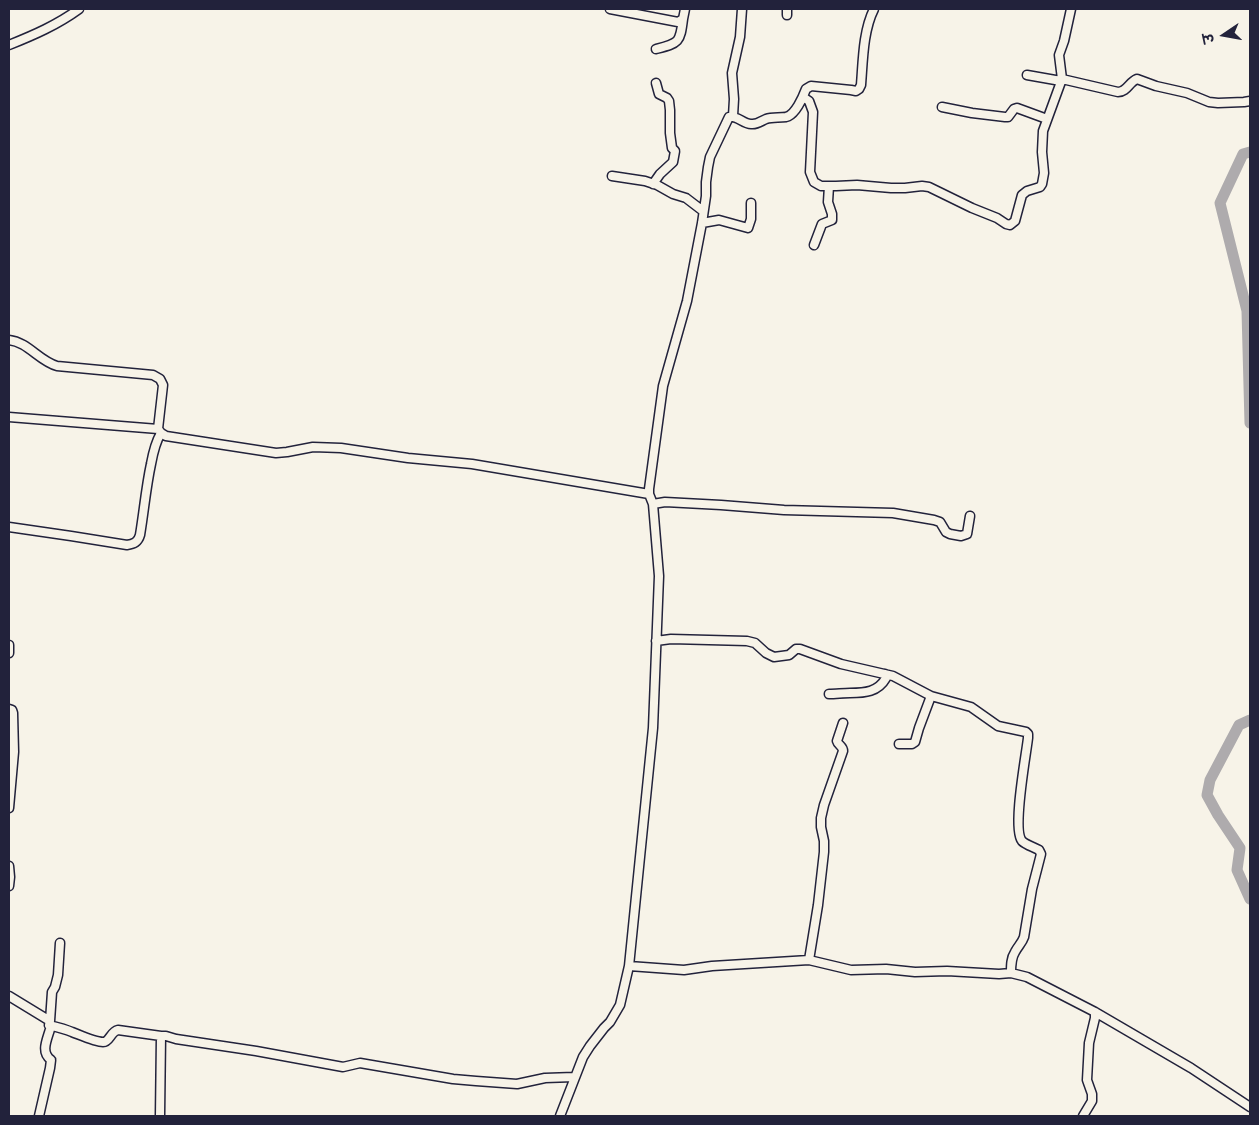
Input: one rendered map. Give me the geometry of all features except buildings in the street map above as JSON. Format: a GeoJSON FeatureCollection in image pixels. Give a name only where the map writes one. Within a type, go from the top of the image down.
{"type":"FeatureCollection","features":[{"type":"Feature","properties":{"kind":"street"},"geometry":{"type":"LineString","coordinates":[[9,45],[45,30],[79,9]]}},
{"type":"Feature","properties":{"kind":"street"},"geometry":{"type":"LineString","coordinates":[[610,9],[678,22],[683,18]]}},
{"type":"Feature","properties":{"kind":"street"},"geometry":{"type":"LineString","coordinates":[[656,49],[676,43],[679,39],[682,32],[685,9]]}},
{"type":"Feature","properties":{"kind":"street"},"geometry":{"type":"LineString","coordinates":[[733,116],[732,73],[740,37],[742,9]]}},
{"type":"Feature","properties":{"kind":"street"},"geometry":{"type":"LineString","coordinates":[[733,116],[748,124],[788,116],[792,114],[806,89],[811,86],[856,91],[859,89],[866,37],[874,9]]}},
{"type":"Feature","properties":{"kind":"street"},"geometry":{"type":"LineString","coordinates":[[803,97],[810,101],[813,112],[810,172],[816,184],[820,186],[857,185],[890,188],[926,186],[1010,225],[1015,221],[1022,195],[1027,191],[1040,187],[1042,184],[1044,172],[1042,139],[1044,125],[1062,80],[1059,55],[1071,9]]}},
{"type":"Feature","properties":{"kind":"street"},"geometry":{"type":"LineString","coordinates":[[1027,75],[1062,80],[1118,92],[1124,91],[1137,79],[1156,86],[1187,93],[1209,102],[1235,103],[1250,101]]}},
{"type":"Feature","properties":{"kind":"street"},"geometry":{"type":"LineString","coordinates":[[653,184],[660,174],[673,162],[675,151],[672,148],[670,133],[669,101],[659,94],[656,83]]}},
{"type":"Feature","properties":{"kind":"street"},"geometry":{"type":"LineString","coordinates":[[942,107],[1005,117],[1008,117],[1017,108],[1047,120]]}},
{"type":"Feature","properties":{"kind":"street"},"geometry":{"type":"LineString","coordinates":[[560,1116],[583,1057],[610,1022],[620,1005],[629,966],[652,728],[659,576],[652,504],[649,494],[663,386],[686,301],[702,223],[710,157],[728,118],[733,116]]}},
{"type":"Feature","properties":{"kind":"street"},"geometry":{"type":"LineString","coordinates":[[612,176],[634,178],[653,184],[686,198],[703,210]]}},
{"type":"Feature","properties":{"kind":"street"},"geometry":{"type":"LineString","coordinates":[[814,245],[822,224],[832,220],[828,202],[828,186]]}},
{"type":"Feature","properties":{"kind":"street"},"geometry":{"type":"LineString","coordinates":[[702,223],[719,220],[748,228],[751,219],[751,203]]}},
{"type":"Feature","properties":{"kind":"street"},"geometry":{"type":"LineString","coordinates":[[9,340],[18,342],[52,365],[153,375],[158,377],[163,385],[160,431],[148,476],[139,539],[133,544],[127,545],[9,527]]}},
{"type":"Feature","properties":{"kind":"street"},"geometry":{"type":"LineString","coordinates":[[9,417],[160,431],[166,436],[276,453],[313,447],[359,450],[408,458],[472,464],[649,494]]}},
{"type":"Feature","properties":{"kind":"street"},"geometry":{"type":"LineString","coordinates":[[652,504],[665,502],[784,510],[893,513],[934,520],[942,524],[946,532],[957,536],[967,534],[970,516]]}},
{"type":"Feature","properties":{"kind":"street"},"geometry":{"type":"LineString","coordinates":[[656,641],[671,639],[747,641],[755,643],[766,653],[774,657],[789,655],[796,649],[800,649],[841,664],[885,674],[932,696],[975,709],[998,726],[1026,732],[1028,738],[1019,813],[1019,834],[1021,840],[1040,850],[1041,854],[1032,889],[1024,937],[1014,953],[1011,973]]}},
{"type":"Feature","properties":{"kind":"street"},"geometry":{"type":"LineString","coordinates":[[9,645],[9,653]]}},
{"type":"Feature","properties":{"kind":"street"},"geometry":{"type":"LineString","coordinates":[[829,694],[857,694],[875,690],[883,684],[886,678],[885,674]]}},
{"type":"Feature","properties":{"kind":"street"},"geometry":{"type":"LineString","coordinates":[[899,744],[912,744],[915,742],[932,696]]}},
{"type":"Feature","properties":{"kind":"street"},"geometry":{"type":"LineString","coordinates":[[9,709],[13,711],[14,717],[9,808]]}},
{"type":"Feature","properties":{"kind":"street"},"geometry":{"type":"LineString","coordinates":[[809,960],[824,852],[821,818],[843,751],[837,741],[843,722]]}},
{"type":"Feature","properties":{"kind":"street"},"geometry":{"type":"LineString","coordinates":[[9,866],[9,886]]}},
{"type":"Feature","properties":{"kind":"street"},"geometry":{"type":"LineString","coordinates":[[38,1116],[50,1068],[51,1060],[45,1054],[45,1045],[50,1023],[52,992],[57,984],[60,943]]}},
{"type":"Feature","properties":{"kind":"street"},"geometry":{"type":"LineString","coordinates":[[629,966],[684,970],[712,966],[809,960],[851,970],[886,969],[915,972],[1011,973],[1027,977],[1095,1012],[1167,1056],[1191,1068],[1250,1106]]}},
{"type":"Feature","properties":{"kind":"street"},"geometry":{"type":"LineString","coordinates":[[9,996],[50,1023],[103,1042],[108,1040],[114,1031],[118,1030],[166,1036],[343,1067],[362,1063],[453,1079],[517,1084],[545,1078],[574,1077]]}},
{"type":"Feature","properties":{"kind":"street"},"geometry":{"type":"LineString","coordinates":[[1083,1116],[1092,1101],[1092,1094],[1087,1080],[1089,1043],[1095,1012]]}},
{"type":"Feature","properties":{"kind":"street"},"geometry":{"type":"LineString","coordinates":[[160,1116],[161,1036]]}},
{"type":"Feature","properties":{"kind":"waterway"},"geometry":{"type":"LineString","coordinates":[[1250,152],[1243,154],[1220,203],[1247,311],[1250,423]]}},
{"type":"Feature","properties":{"kind":"waterway"},"geometry":{"type":"LineString","coordinates":[[1250,720],[1239,725],[1210,780],[1207,795],[1240,848],[1237,870],[1250,899]]}}]}
